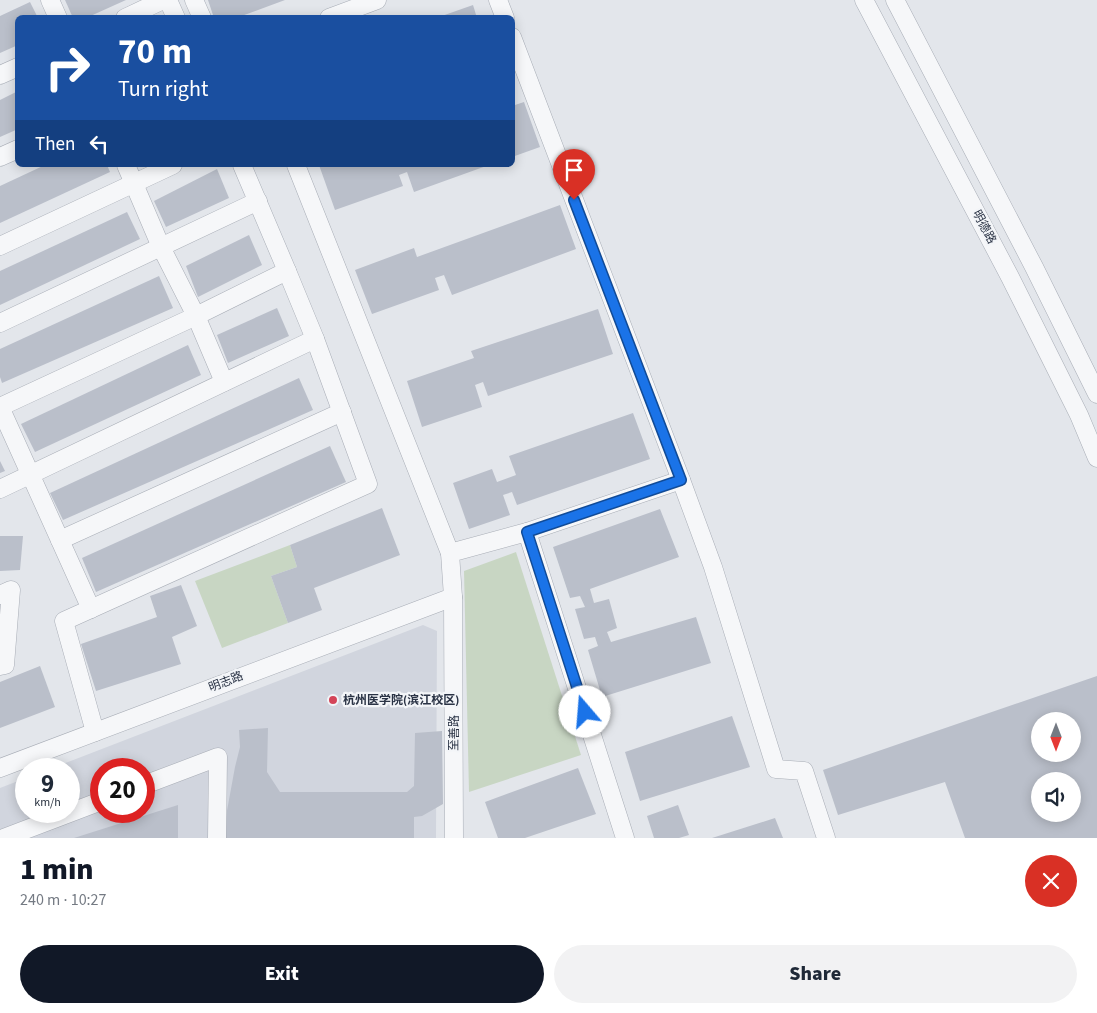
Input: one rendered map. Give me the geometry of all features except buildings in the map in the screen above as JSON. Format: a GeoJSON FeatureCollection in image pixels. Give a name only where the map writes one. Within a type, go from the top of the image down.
{"type":"FeatureCollection","features":[{"type":"Feature","properties":{"kind":"street"},"geometry":{"type":"LineString","coordinates":[[50,0],[57,15]]}},
{"type":"Feature","properties":{"kind":"street"},"geometry":{"type":"LineString","coordinates":[[131,15],[163,0]]}},
{"type":"Feature","properties":{"kind":"street"},"geometry":{"type":"LineString","coordinates":[[168,0],[175,15]]}},
{"type":"Feature","properties":{"kind":"street"},"geometry":{"type":"LineString","coordinates":[[194,0],[201,15]]}},
{"type":"Feature","properties":{"kind":"street"},"geometry":{"type":"LineString","coordinates":[[337,15],[377,0]]}},
{"type":"Feature","properties":{"kind":"street"},"geometry":{"type":"LineString","coordinates":[[498,0],[504,15]]}},
{"type":"Feature","properties":{"kind":"street","name":"明德路"},"geometry":{"type":"LineString","coordinates":[[864,0],[1010,276],[1079,415],[1097,458]]}},
{"type":"Feature","properties":{"kind":"street","name":"明德路"},"geometry":{"type":"LineString","coordinates":[[895,0],[1034,267],[1097,394]]}},
{"type":"Feature","properties":{"kind":"street"},"geometry":{"type":"LineString","coordinates":[[515,52],[519,71],[681,480],[713,567],[776,770],[804,771],[826,838]]}},
{"type":"Feature","properties":{"kind":"street"},"geometry":{"type":"LineString","coordinates":[[0,75],[15,68]]}},
{"type":"Feature","properties":{"kind":"street"},"geometry":{"type":"LineString","coordinates":[[0,157],[15,150]]}},
{"type":"Feature","properties":{"kind":"street"},"geometry":{"type":"LineString","coordinates":[[127,167],[161,247],[196,316],[224,382]]}},
{"type":"Feature","properties":{"kind":"street"},"geometry":{"type":"LineString","coordinates":[[0,246],[169,167]]}},
{"type":"Feature","properties":{"kind":"street"},"geometry":{"type":"LineString","coordinates":[[95,732],[64,621],[368,484],[315,339],[243,167]]}},
{"type":"Feature","properties":{"kind":"street","name":"至善路"},"geometry":{"type":"LineString","coordinates":[[297,167],[450,553],[453,597],[454,838]]}},
{"type":"Feature","properties":{"kind":"street"},"geometry":{"type":"LineString","coordinates":[[0,322],[258,201]]}},
{"type":"Feature","properties":{"kind":"street"},"geometry":{"type":"LineString","coordinates":[[91,609],[0,407],[196,316],[287,271]]}},
{"type":"Feature","properties":{"kind":"street"},"geometry":{"type":"LineString","coordinates":[[0,489],[315,339]]}},
{"type":"Feature","properties":{"kind":"street"},"geometry":{"type":"LineString","coordinates":[[60,540],[342,412]]}},
{"type":"Feature","properties":{"kind":"street"},"geometry":{"type":"LineString","coordinates":[[450,553],[527,532],[681,480]]}},
{"type":"Feature","properties":{"kind":"street"},"geometry":{"type":"LineString","coordinates":[[527,532],[625,838]]}},
{"type":"Feature","properties":{"kind":"street"},"geometry":{"type":"LineString","coordinates":[[0,596],[11,590],[5,664],[0,666]]}},
{"type":"Feature","properties":{"kind":"street","name":"明志路"},"geometry":{"type":"LineString","coordinates":[[0,768],[453,597]]}},
{"type":"Feature","properties":{"kind":"street"},"geometry":{"type":"LineString","coordinates":[[155,781],[218,757],[217,838]]}},
{"type":"Feature","properties":{"kind":"street"},"geometry":{"type":"LineString","coordinates":[[4,838],[90,805]]}},
{"type":"Feature","properties":{"kind":"shaded area","name":"杭州医学院(滨江校区)"},"geometry":{"type":"Polygon","coordinates":[[[423,625],[437,631],[436,838],[0,838],[0,788],[15,782],[15,823],[80,823],[80,758],[78,758],[423,625]]]}},
{"type":"Feature","properties":{"kind":"green space"},"geometry":{"type":"Polygon","coordinates":[[[290,545],[297,567],[271,576],[288,623],[222,648],[195,581],[290,545]]]}},
{"type":"Feature","properties":{"kind":"green space"},"geometry":{"type":"Polygon","coordinates":[[[516,552],[581,755],[469,792],[464,571],[516,552]]]}},
{"type":"Feature","properties":{"kind":"place","name":"杭州医学院(滨江校区)"},"geometry":{"type":"Point","coordinates":[333,700]}},
{"type":"Feature","properties":{"kind":"route"},"geometry":{"type":"LineString","coordinates":[[574,200],[681,480],[527,532],[585,712]]}}]}
